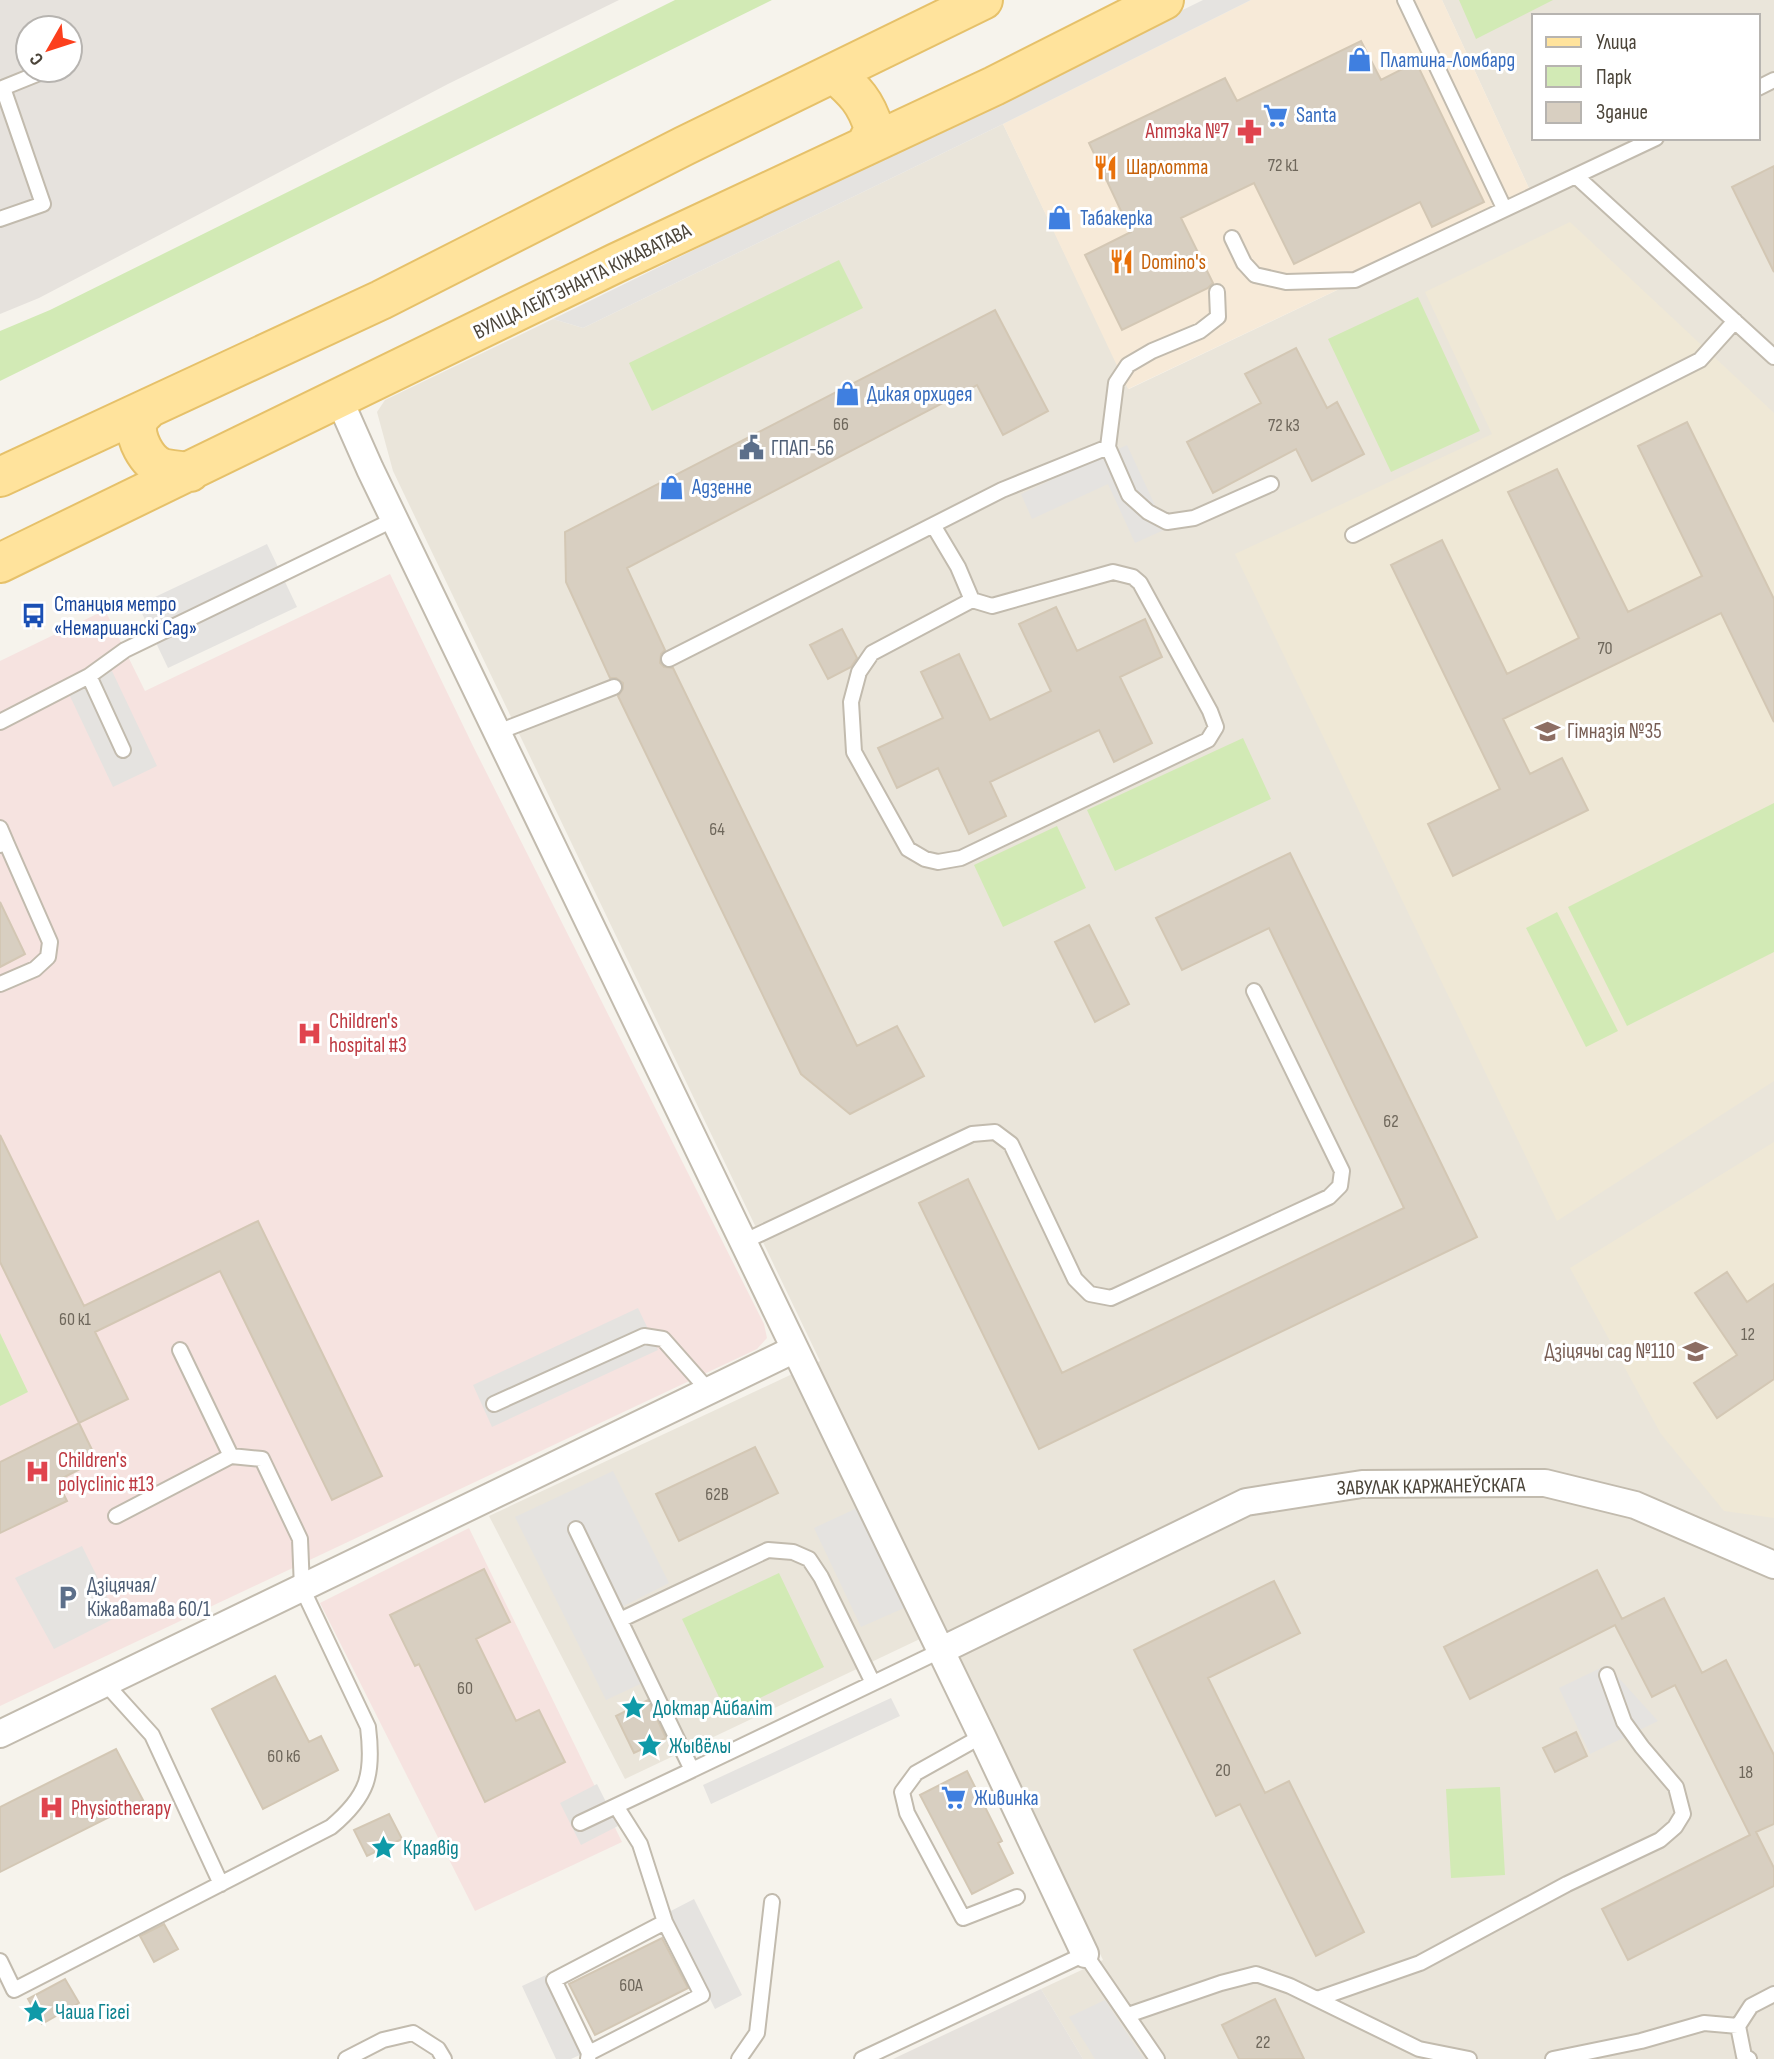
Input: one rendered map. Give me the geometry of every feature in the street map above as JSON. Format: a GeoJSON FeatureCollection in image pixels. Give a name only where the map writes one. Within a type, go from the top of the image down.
{"type":"FeatureCollection","features":[{"type":"Feature","properties":{"kind":"main road"},"geometry":{"type":"LineString","coordinates":[[0,477],[381,300],[983,0]]}},
{"type":"Feature","properties":{"kind":"main road","name":"ВУЛІЦА ЛЕЙТЭНАНТА КІЖАВАТАВА"},"geometry":{"type":"LineString","coordinates":[[0,563],[616,263],[994,86],[1164,0]]}},
{"type":"Feature","properties":{"kind":"main road"},"geometry":{"type":"LineString","coordinates":[[834,73],[852,88],[868,108],[874,129],[866,145]]}},
{"type":"Feature","properties":{"kind":"main road"},"geometry":{"type":"LineString","coordinates":[[148,409],[137,425],[140,443],[145,452],[154,463],[162,467],[190,472]]}},
{"type":"Feature","properties":{"kind":"street"},"geometry":{"type":"LineString","coordinates":[[339,399],[1085,1954]]}},
{"type":"Feature","properties":{"kind":"street"},"geometry":{"type":"LineString","coordinates":[[0,1734],[795,1349]]}},
{"type":"Feature","properties":{"kind":"street","name":"ЗАВУЛАК КАРЖАНЕЎСКАГА"},"geometry":{"type":"LineString","coordinates":[[940,1651],[1246,1502],[1362,1483],[1545,1483],[1635,1505],[1774,1565]]}},
{"type":"Feature","properties":{"kind":"lane"},"geometry":{"type":"LineString","coordinates":[[1405,0],[1504,208]]}},
{"type":"Feature","properties":{"kind":"lane"},"geometry":{"type":"LineString","coordinates":[[0,219],[43,204],[1,88]]}},
{"type":"Feature","properties":{"kind":"lane"},"geometry":{"type":"LineString","coordinates":[[1232,238],[1244,263],[1255,275],[1286,282],[1355,280],[1652,140]]}},
{"type":"Feature","properties":{"kind":"lane"},"geometry":{"type":"LineString","coordinates":[[1577,177],[1774,357]]}},
{"type":"Feature","properties":{"kind":"lane"},"geometry":{"type":"LineString","coordinates":[[1217,292],[1218,317],[1200,331],[1152,351],[1128,365],[1116,383],[1108,447],[1129,495],[1147,512],[1167,522],[1194,517],[1271,484]]}},
{"type":"Feature","properties":{"kind":"lane"},"geometry":{"type":"LineString","coordinates":[[1353,534],[1700,360],[1735,321]]}},
{"type":"Feature","properties":{"kind":"lane"},"geometry":{"type":"LineString","coordinates":[[669,659],[1002,490],[1108,447]]}},
{"type":"Feature","properties":{"kind":"lane"},"geometry":{"type":"LineString","coordinates":[[0,722],[89,676],[125,650],[395,519]]}},
{"type":"Feature","properties":{"kind":"lane"},"geometry":{"type":"LineString","coordinates":[[933,525],[958,567],[972,600]]}},
{"type":"Feature","properties":{"kind":"lane"},"geometry":{"type":"LineString","coordinates":[[1113,572],[1133,577],[1140,583],[1210,711],[1216,727],[1208,740],[961,858],[938,862],[925,859],[908,849],[854,752],[851,702],[859,672],[872,653],[972,600],[992,606],[1113,572]]}},
{"type":"Feature","properties":{"kind":"lane"},"geometry":{"type":"LineString","coordinates":[[89,676],[123,750]]}},
{"type":"Feature","properties":{"kind":"lane"},"geometry":{"type":"LineString","coordinates":[[498,732],[614,687]]}},
{"type":"Feature","properties":{"kind":"lane"},"geometry":{"type":"LineString","coordinates":[[0,984],[35,969],[48,957],[50,942],[2,838]]}},
{"type":"Feature","properties":{"kind":"lane"},"geometry":{"type":"LineString","coordinates":[[743,1242],[972,1134],[995,1132],[1011,1144],[1075,1279],[1090,1294],[1111,1298],[1329,1197],[1340,1185],[1342,1171],[1254,991]]}},
{"type":"Feature","properties":{"kind":"lane"},"geometry":{"type":"LineString","coordinates":[[494,1404],[644,1336],[663,1339],[709,1391]]}},
{"type":"Feature","properties":{"kind":"lane"},"geometry":{"type":"LineString","coordinates":[[180,1350],[231,1456]]}},
{"type":"Feature","properties":{"kind":"lane"},"geometry":{"type":"LineString","coordinates":[[0,1961],[15,1990],[331,1827],[358,1802],[366,1785],[371,1751],[368,1727],[302,1588],[300,1539],[262,1459],[231,1456],[116,1516]]}},
{"type":"Feature","properties":{"kind":"lane"},"geometry":{"type":"LineString","coordinates":[[576,1529],[692,1770]]}},
{"type":"Feature","properties":{"kind":"lane"},"geometry":{"type":"LineString","coordinates":[[620,1620],[768,1550],[793,1552],[809,1559],[821,1577],[873,1684]]}},
{"type":"Feature","properties":{"kind":"lane"},"geometry":{"type":"LineString","coordinates":[[580,1824],[940,1651]]}},
{"type":"Feature","properties":{"kind":"lane"},"geometry":{"type":"LineString","coordinates":[[1317,1999],[1420,1963],[1567,1884],[1660,1840],[1675,1827],[1682,1814],[1676,1787],[1625,1722],[1607,1675]]}},
{"type":"Feature","properties":{"kind":"lane"},"geometry":{"type":"LineString","coordinates":[[105,1683],[152,1735],[221,1884]]}},
{"type":"Feature","properties":{"kind":"lane"},"geometry":{"type":"LineString","coordinates":[[982,1735],[916,1773],[902,1792],[907,1813],[962,1918],[1017,1896]]}},
{"type":"Feature","properties":{"kind":"lane"},"geometry":{"type":"LineString","coordinates":[[616,1806],[640,1844],[666,1922],[702,1995],[589,2056],[554,1980],[666,1922]]}},
{"type":"Feature","properties":{"kind":"lane"},"geometry":{"type":"LineString","coordinates":[[739,2059],[757,2033],[772,1902]]}},
{"type":"Feature","properties":{"kind":"lane"},"geometry":{"type":"LineString","coordinates":[[862,2059],[1085,1954],[1157,2059]]}},
{"type":"Feature","properties":{"kind":"lane"},"geometry":{"type":"LineString","coordinates":[[1128,2015],[1256,1974],[1290,1986],[1419,2049],[1469,2059]]}},
{"type":"Feature","properties":{"kind":"lane"},"geometry":{"type":"LineString","coordinates":[[1749,2059],[1744,2056],[1738,2026],[1751,2006],[1774,1994]]}},
{"type":"Feature","properties":{"kind":"lane"},"geometry":{"type":"LineString","coordinates":[[1553,2059],[1642,2041],[1704,2023],[1738,2026]]}},
{"type":"Feature","properties":{"kind":"lane"},"geometry":{"type":"LineString","coordinates":[[346,2059],[383,2040],[413,2033],[438,2049],[444,2059]]}},
{"type":"Feature","properties":{"kind":"shaded area"},"geometry":{"type":"Polygon","coordinates":[[[0,0],[619,0],[448,84],[39,298],[0,314],[0,0]]]}},
{"type":"Feature","properties":{"kind":"shaded area"},"geometry":{"type":"Polygon","coordinates":[[[1203,0],[1251,0],[583,328],[553,319],[1203,0]]]}},
{"type":"Feature","properties":{"kind":"shaded area"},"geometry":{"type":"Polygon","coordinates":[[[1251,0],[1442,0],[1533,197],[1128,389],[1003,124],[1251,0]]]}},
{"type":"Feature","properties":{"kind":"shaded area"},"geometry":{"type":"Polygon","coordinates":[[[1442,0],[1774,0],[1774,2059],[1083,2059],[1041,1989],[1103,1960],[943,1628],[625,1779],[489,1516],[820,1361],[393,471],[377,412],[385,400],[553,319],[583,328],[1003,124],[1129,389],[1533,197],[1442,0]]]}},
{"type":"Feature","properties":{"kind":"shaded area","name":"Гімназія №35"},"geometry":{"type":"Polygon","coordinates":[[[1570,222],[1774,413],[1774,1081],[1557,1221],[1235,554],[1492,434],[1425,292],[1570,222]]]}},
{"type":"Feature","properties":{"kind":"shaded area"},"geometry":{"type":"Polygon","coordinates":[[[1127,445],[1166,529],[1135,543],[1108,484],[1032,519],[1021,494],[1127,445]]]}},
{"type":"Feature","properties":{"kind":"shaded area"},"geometry":{"type":"Polygon","coordinates":[[[267,544],[297,607],[168,668],[138,605],[267,544]]]}},
{"type":"Feature","properties":{"kind":"shaded area","name":"Children's hospital #3"},"geometry":{"type":"Polygon","coordinates":[[[390,574],[473,746],[764,1324],[767,1338],[757,1349],[0,1706],[0,661],[105,610],[145,691],[390,574]]]}},
{"type":"Feature","properties":{"kind":"shaded area"},"geometry":{"type":"Polygon","coordinates":[[[112,671],[157,766],[113,787],[68,692],[112,671]]]}},
{"type":"Feature","properties":{"kind":"shaded area","name":"Дзіцячы сад №110"},"geometry":{"type":"Polygon","coordinates":[[[1774,1142],[1774,1518],[1724,1511],[1661,1434],[1570,1268],[1774,1142]]]}},
{"type":"Feature","properties":{"kind":"shaded area"},"geometry":{"type":"Polygon","coordinates":[[[638,1308],[658,1350],[492,1427],[473,1385],[638,1308]]]}},
{"type":"Feature","properties":{"kind":"shaded area"},"geometry":{"type":"Polygon","coordinates":[[[613,1471],[669,1583],[616,1610],[651,1679],[606,1700],[515,1517],[613,1471]]]}},
{"type":"Feature","properties":{"kind":"shaded area"},"geometry":{"type":"Polygon","coordinates":[[[857,1508],[904,1608],[861,1627],[814,1528],[857,1508]]]}},
{"type":"Feature","properties":{"kind":"shaded area"},"geometry":{"type":"Polygon","coordinates":[[[469,1528],[622,1842],[475,1911],[320,1603],[469,1528]]]}},
{"type":"Feature","properties":{"kind":"shaded area","name":"Дзіцячая/ Кіжаватава 60/1"},"geometry":{"type":"Polygon","coordinates":[[[82,1546],[117,1617],[54,1649],[15,1578],[82,1546]]]}},
{"type":"Feature","properties":{"kind":"shaded area"},"geometry":{"type":"Polygon","coordinates":[[[1607,1665],[1658,1721],[1590,1754],[1559,1688],[1607,1665]]]}},
{"type":"Feature","properties":{"kind":"shaded area"},"geometry":{"type":"Polygon","coordinates":[[[891,1698],[900,1716],[711,1804],[703,1785],[891,1698]]]}},
{"type":"Feature","properties":{"kind":"shaded area"},"geometry":{"type":"Polygon","coordinates":[[[597,1784],[618,1826],[581,1845],[560,1803],[597,1784]]]}},
{"type":"Feature","properties":{"kind":"shaded area"},"geometry":{"type":"Polygon","coordinates":[[[694,1899],[742,1995],[715,2009],[667,1913],[694,1899]]]}},
{"type":"Feature","properties":{"kind":"shaded area"},"geometry":{"type":"Polygon","coordinates":[[[546,1975],[582,2054],[571,2059],[556,2059],[522,1986],[546,1975]]]}},
{"type":"Feature","properties":{"kind":"shaded area"},"geometry":{"type":"Polygon","coordinates":[[[1041,1989],[1083,2059],[893,2059],[1041,1989]]]}},
{"type":"Feature","properties":{"kind":"shaded area"},"geometry":{"type":"Polygon","coordinates":[[[1105,2000],[1144,2059],[1095,2059],[1069,2017],[1105,2000]]]}},
{"type":"Feature","properties":{"kind":"green space"},"geometry":{"type":"Polygon","coordinates":[[[675,0],[772,0],[0,381],[0,331],[50,310],[675,0]]]}},
{"type":"Feature","properties":{"kind":"green space"},"geometry":{"type":"Polygon","coordinates":[[[1459,0],[1553,0],[1476,39],[1459,0]]]}},
{"type":"Feature","properties":{"kind":"green space"},"geometry":{"type":"Polygon","coordinates":[[[839,260],[863,308],[652,411],[629,363],[839,260]]]}},
{"type":"Feature","properties":{"kind":"green space"},"geometry":{"type":"Polygon","coordinates":[[[1418,297],[1480,431],[1391,472],[1328,339],[1418,297]]]}},
{"type":"Feature","properties":{"kind":"green space"},"geometry":{"type":"Polygon","coordinates":[[[1243,738],[1271,799],[1115,871],[1087,810],[1243,738]]]}},
{"type":"Feature","properties":{"kind":"green space"},"geometry":{"type":"Polygon","coordinates":[[[1774,803],[1774,952],[1627,1026],[1568,907],[1774,803]]]}},
{"type":"Feature","properties":{"kind":"green space"},"geometry":{"type":"Polygon","coordinates":[[[1057,826],[1086,888],[1003,927],[974,865],[1057,826]]]}},
{"type":"Feature","properties":{"kind":"green space"},"geometry":{"type":"Polygon","coordinates":[[[1557,912],[1618,1031],[1586,1047],[1526,928],[1557,912]]]}},
{"type":"Feature","properties":{"kind":"green space"},"geometry":{"type":"Polygon","coordinates":[[[0,1333],[28,1392],[0,1406],[0,1333]]]}},
{"type":"Feature","properties":{"kind":"green space"},"geometry":{"type":"Polygon","coordinates":[[[779,1573],[824,1667],[727,1714],[682,1619],[779,1573]]]}},
{"type":"Feature","properties":{"kind":"green space"},"geometry":{"type":"Polygon","coordinates":[[[1500,1787],[1505,1875],[1451,1878],[1446,1789],[1500,1787]]]}},
{"type":"Feature","properties":{"kind":"building"},"geometry":{"type":"Polygon","coordinates":[[[1361,41],[1381,80],[1416,62],[1484,202],[1432,227],[1420,202],[1294,264],[1254,183],[1181,218],[1213,283],[1208,288],[1122,330],[1085,255],[1131,232],[1089,143],[1225,78],[1237,101],[1361,41]]]}},
{"type":"Feature","properties":{"kind":"building"},"geometry":{"type":"Polygon","coordinates":[[[1774,166],[1774,272],[1732,187],[1774,166]]]}},
{"type":"Feature","properties":{"kind":"building"},"geometry":{"type":"Polygon","coordinates":[[[995,310],[1048,411],[1003,435],[977,385],[627,568],[665,650],[661,654],[660,663],[664,667],[673,668],[857,1046],[897,1026],[924,1076],[850,1114],[801,1074],[618,696],[623,689],[623,683],[616,678],[610,678],[566,582],[565,532],[995,310]]]}},
{"type":"Feature","properties":{"kind":"building"},"geometry":{"type":"Polygon","coordinates":[[[1296,348],[1327,408],[1337,402],[1364,454],[1312,481],[1296,449],[1213,493],[1187,442],[1261,403],[1245,374],[1296,348]]]}},
{"type":"Feature","properties":{"kind":"building"},"geometry":{"type":"Polygon","coordinates":[[[1687,422],[1774,599],[1774,722],[1721,613],[1503,719],[1530,774],[1562,758],[1588,810],[1453,876],[1428,824],[1500,789],[1391,565],[1442,540],[1507,674],[1579,638],[1508,492],[1557,469],[1628,612],[1702,576],[1638,446],[1687,422]]]}},
{"type":"Feature","properties":{"kind":"building"},"geometry":{"type":"Polygon","coordinates":[[[1056,607],[1077,651],[1145,619],[1162,657],[1120,677],[1152,743],[1114,762],[1099,730],[990,782],[1006,816],[969,834],[938,768],[897,788],[878,748],[943,718],[921,672],[959,654],[990,720],[1051,691],[1019,624],[1056,607]]]}},
{"type":"Feature","properties":{"kind":"building"},"geometry":{"type":"Polygon","coordinates":[[[842,629],[857,658],[851,667],[828,679],[810,645],[842,629]]]}},
{"type":"Feature","properties":{"kind":"building"},"geometry":{"type":"Polygon","coordinates":[[[1290,853],[1477,1237],[1039,1449],[919,1203],[968,1179],[1062,1373],[1404,1208],[1269,928],[1182,970],[1156,918],[1290,853]]]}},
{"type":"Feature","properties":{"kind":"building"},"geometry":{"type":"Polygon","coordinates":[[[0,902],[25,954],[0,967],[0,902]]]}},
{"type":"Feature","properties":{"kind":"building"},"geometry":{"type":"Polygon","coordinates":[[[1089,925],[1129,1004],[1095,1022],[1055,942],[1089,925]]]}},
{"type":"Feature","properties":{"kind":"building"},"geometry":{"type":"Polygon","coordinates":[[[0,1135],[84,1306],[258,1221],[382,1476],[332,1500],[220,1271],[95,1332],[128,1399],[79,1423],[0,1262],[0,1135]]]}},
{"type":"Feature","properties":{"kind":"building"},"geometry":{"type":"Polygon","coordinates":[[[1727,1272],[1747,1302],[1774,1284],[1774,1379],[1717,1418],[1694,1383],[1737,1355],[1695,1293],[1727,1272]]]}},
{"type":"Feature","properties":{"kind":"building","name":"Children's polyclinic #13"},"geometry":{"type":"Polygon","coordinates":[[[79,1423],[97,1460],[57,1481],[67,1501],[0,1533],[0,1462],[79,1423]]]}},
{"type":"Feature","properties":{"kind":"building"},"geometry":{"type":"Polygon","coordinates":[[[755,1447],[778,1493],[679,1541],[656,1494],[755,1447]]]}},
{"type":"Feature","properties":{"kind":"building"},"geometry":{"type":"Polygon","coordinates":[[[484,1569],[510,1622],[476,1639],[516,1721],[539,1710],[565,1762],[485,1802],[419,1664],[415,1666],[390,1615],[484,1569]]]}},
{"type":"Feature","properties":{"kind":"building"},"geometry":{"type":"Polygon","coordinates":[[[1597,1570],[1622,1619],[1664,1598],[1702,1673],[1726,1660],[1774,1755],[1774,1824],[1756,1832],[1774,1868],[1774,1886],[1628,1960],[1602,1909],[1750,1835],[1675,1685],[1652,1697],[1615,1625],[1470,1699],[1444,1647],[1597,1570]]]}},
{"type":"Feature","properties":{"kind":"building"},"geometry":{"type":"Polygon","coordinates":[[[1274,1581],[1300,1633],[1208,1678],[1265,1793],[1289,1781],[1364,1932],[1316,1956],[1240,1804],[1216,1816],[1134,1650],[1274,1581]]]}},
{"type":"Feature","properties":{"kind":"building"},"geometry":{"type":"Polygon","coordinates":[[[275,1676],[309,1742],[321,1736],[338,1770],[263,1809],[212,1709],[275,1676]]]}},
{"type":"Feature","properties":{"kind":"building"},"geometry":{"type":"Polygon","coordinates":[[[648,1700],[666,1738],[634,1753],[616,1716],[648,1700]]]}},
{"type":"Feature","properties":{"kind":"building"},"geometry":{"type":"Polygon","coordinates":[[[1576,1732],[1587,1756],[1555,1772],[1543,1748],[1576,1732]]]}},
{"type":"Feature","properties":{"kind":"building"},"geometry":{"type":"Polygon","coordinates":[[[116,1749],[143,1800],[0,1872],[0,1807],[116,1749]]]}},
{"type":"Feature","properties":{"kind":"building"},"geometry":{"type":"Polygon","coordinates":[[[967,1771],[1002,1841],[998,1843],[1013,1873],[972,1894],[920,1795],[967,1771]]]}},
{"type":"Feature","properties":{"kind":"building"},"geometry":{"type":"Polygon","coordinates":[[[389,1814],[402,1839],[367,1856],[354,1830],[389,1814]]]}},
{"type":"Feature","properties":{"kind":"building"},"geometry":{"type":"Polygon","coordinates":[[[164,1924],[178,1949],[154,1962],[140,1936],[164,1924]]]}},
{"type":"Feature","properties":{"kind":"building"},"geometry":{"type":"Polygon","coordinates":[[[662,1938],[688,1988],[595,2035],[569,1984],[662,1938]]]}},
{"type":"Feature","properties":{"kind":"building"},"geometry":{"type":"Polygon","coordinates":[[[65,1979],[79,2003],[42,2024],[28,1999],[65,1979]]]}},
{"type":"Feature","properties":{"kind":"building"},"geometry":{"type":"Polygon","coordinates":[[[1275,1999],[1304,2059],[1239,2059],[1222,2025],[1275,1999]]]}},
{"type":"Feature","properties":{"kind":"place","name":"Платина-Ломбард"},"geometry":{"type":"Point","coordinates":[1360,60]}},
{"type":"Feature","properties":{"kind":"place","name":"Santa"},"geometry":{"type":"Point","coordinates":[1276,115]}},
{"type":"Feature","properties":{"kind":"place","name":"Аптэка №7"},"geometry":{"type":"Point","coordinates":[1249,131]}},
{"type":"Feature","properties":{"kind":"place","name":"Шарлотта"},"geometry":{"type":"Point","coordinates":[1106,167]}},
{"type":"Feature","properties":{"kind":"place","name":"Табакерка"},"geometry":{"type":"Point","coordinates":[1060,218]}},
{"type":"Feature","properties":{"kind":"place","name":"Domino's"},"geometry":{"type":"Point","coordinates":[1121,262]}},
{"type":"Feature","properties":{"kind":"place","name":"Дикая орхидея"},"geometry":{"type":"Point","coordinates":[847,394]}},
{"type":"Feature","properties":{"kind":"place","name":"ГПАП-56"},"geometry":{"type":"Point","coordinates":[751,448]}},
{"type":"Feature","properties":{"kind":"place","name":"Адзенне"},"geometry":{"type":"Point","coordinates":[672,487]}},
{"type":"Feature","properties":{"kind":"place","name":"Станцыя метро «Немаршанскі Сад»"},"geometry":{"type":"Point","coordinates":[34,616]}},
{"type":"Feature","properties":{"kind":"place","name":"Гімназія №35"},"geometry":{"type":"Point","coordinates":[1547,731]}},
{"type":"Feature","properties":{"kind":"place","name":"Children's hospital #3"},"geometry":{"type":"Point","coordinates":[309,1033]}},
{"type":"Feature","properties":{"kind":"place","name":"Дзіцячы сад №110"},"geometry":{"type":"Point","coordinates":[1695,1351]}},
{"type":"Feature","properties":{"kind":"place","name":"Children's polyclinic #13"},"geometry":{"type":"Point","coordinates":[38,1472]}},
{"type":"Feature","properties":{"kind":"place","name":"Дзіцячая/ Кіжаватава 60/1"},"geometry":{"type":"Point","coordinates":[67,1597]}},
{"type":"Feature","properties":{"kind":"place","name":"Доктар Айбаліт"},"geometry":{"type":"Point","coordinates":[633,1708]}},
{"type":"Feature","properties":{"kind":"place","name":"Жывёлы"},"geometry":{"type":"Point","coordinates":[649,1746]}},
{"type":"Feature","properties":{"kind":"place","name":"Живинка"},"geometry":{"type":"Point","coordinates":[954,1798]}},
{"type":"Feature","properties":{"kind":"place","name":"Physiotherapy"},"geometry":{"type":"Point","coordinates":[51,1808]}},
{"type":"Feature","properties":{"kind":"place","name":"Краявід"},"geometry":{"type":"Point","coordinates":[383,1848]}},
{"type":"Feature","properties":{"kind":"place","name":"Чаша Гігеі"},"geometry":{"type":"Point","coordinates":[35,2012]}}]}
